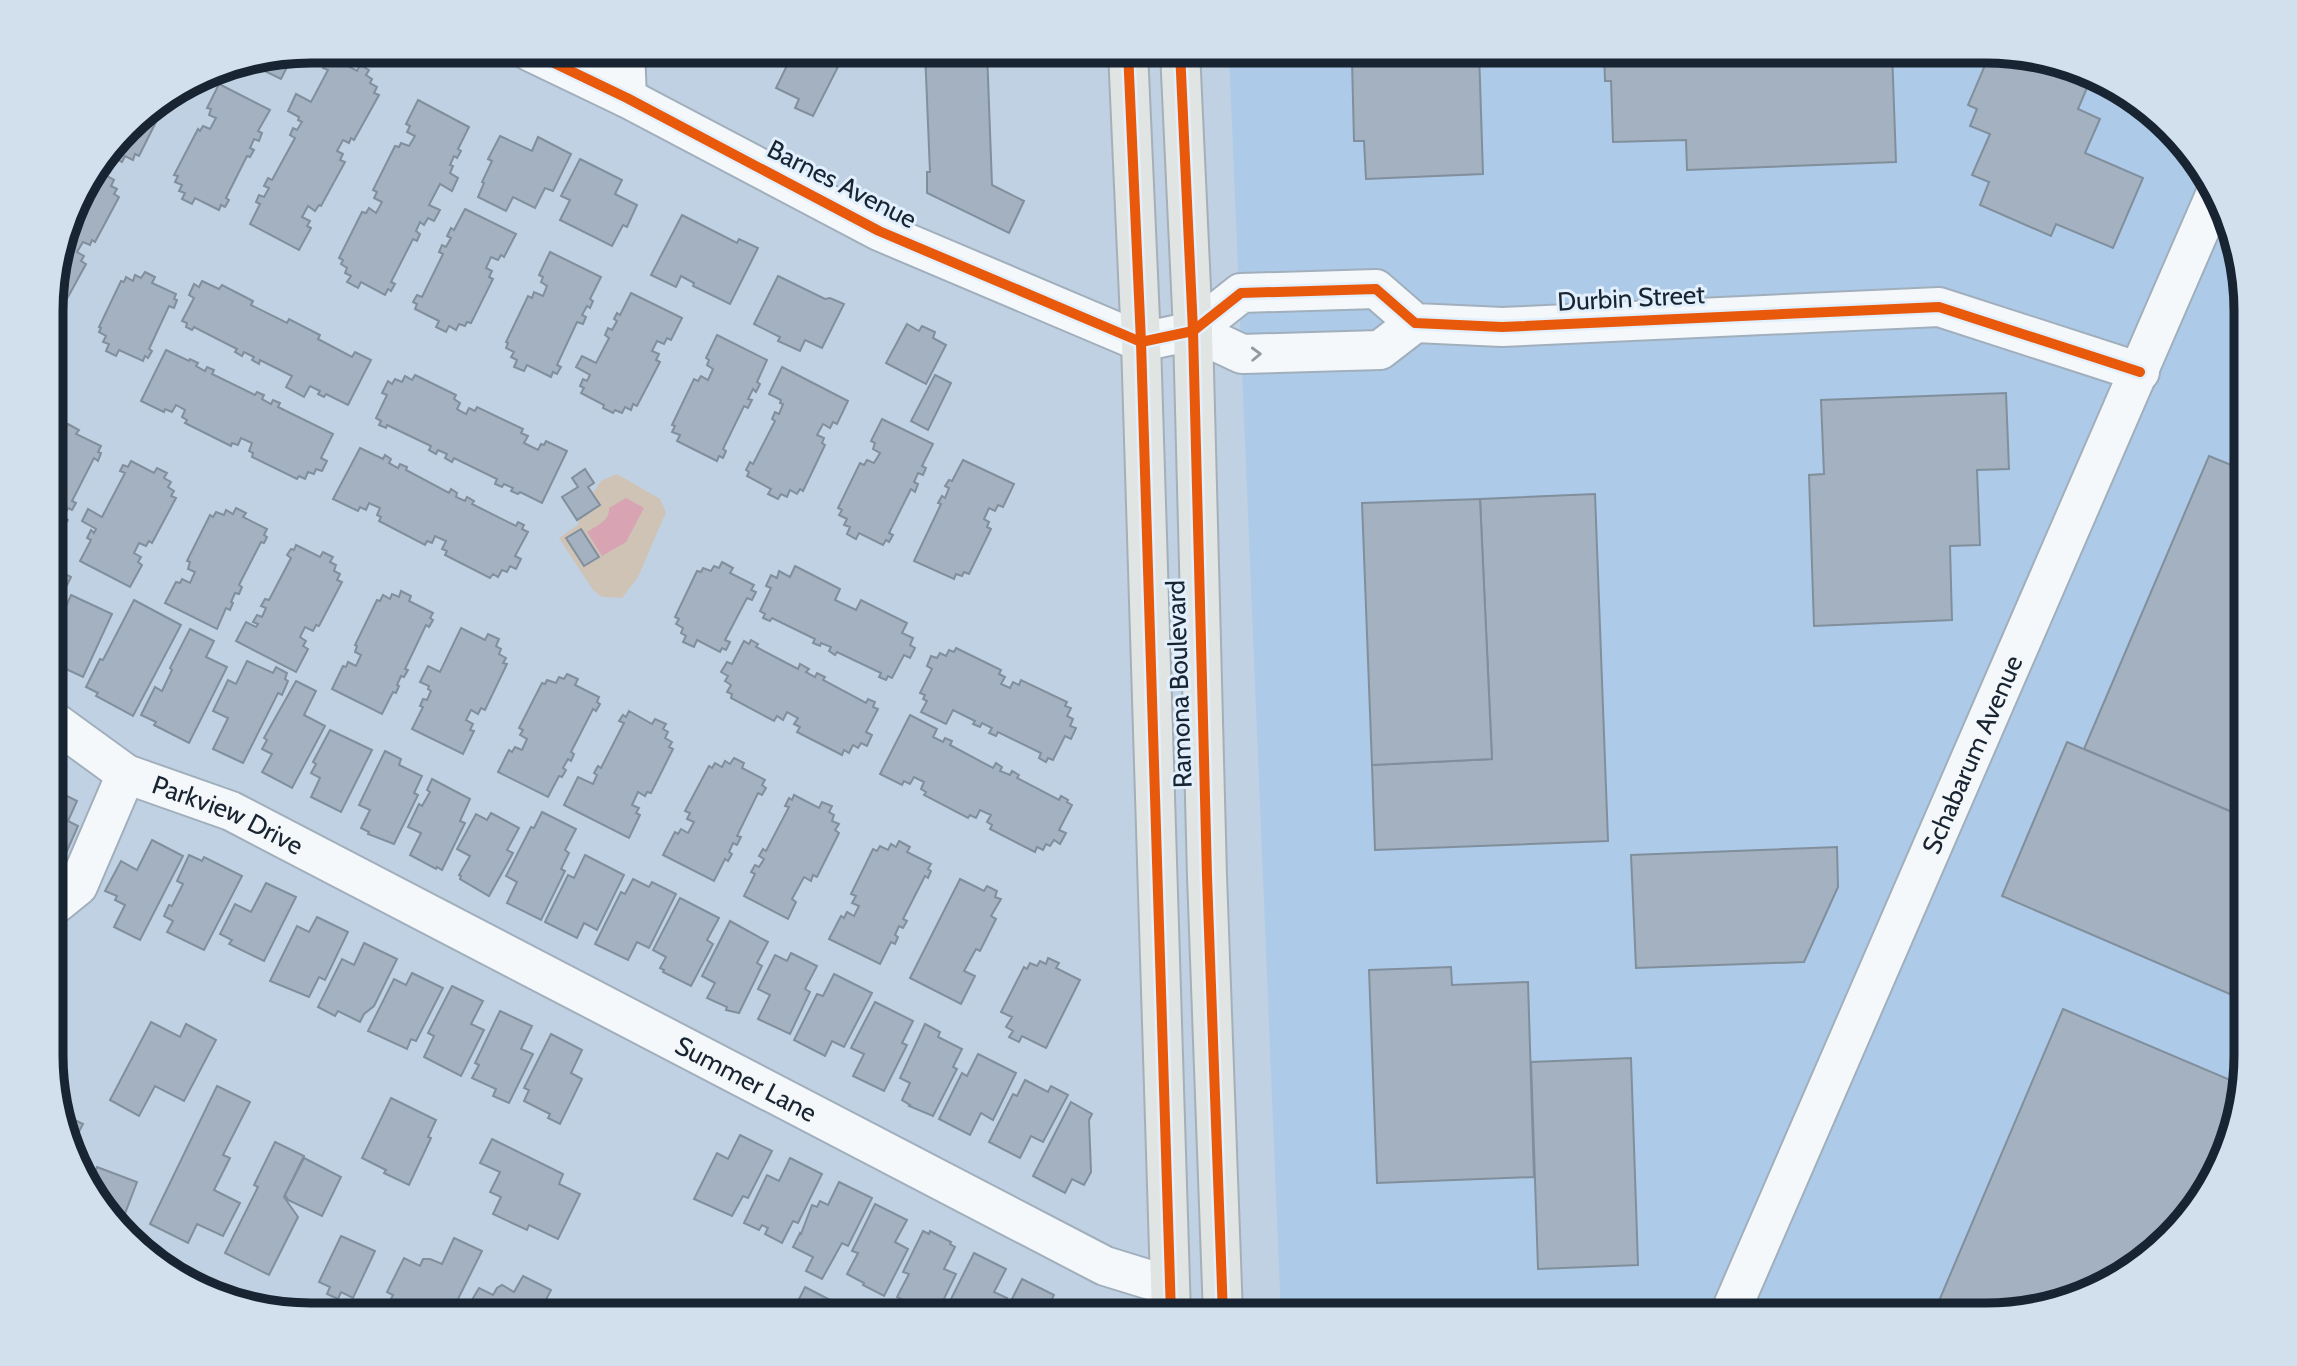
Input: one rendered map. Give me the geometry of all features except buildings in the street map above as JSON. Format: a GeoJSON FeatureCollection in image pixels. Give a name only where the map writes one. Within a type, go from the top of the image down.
{"type":"FeatureCollection","features":[{"type":"Feature","properties":{"kind":"main road","name":"Ramona Boulevard"},"geometry":{"type":"LineString","coordinates":[[1129,63],[1141,342],[1170,1301]]}},
{"type":"Feature","properties":{"kind":"main road","name":"Ramona Boulevard"},"geometry":{"type":"LineString","coordinates":[[1181,63],[1193,331],[1207,876],[1223,1303]]}},
{"type":"Feature","properties":{"kind":"street","name":"Barnes Avenue"},"geometry":{"type":"LineString","coordinates":[[553,63],[879,232],[1141,342]]}},
{"type":"Feature","properties":{"kind":"street"},"geometry":{"type":"LineString","coordinates":[[625,63],[626,99]]}},
{"type":"Feature","properties":{"kind":"street","name":"Schabarum Avenue"},"geometry":{"type":"LineString","coordinates":[[1734,1303],[2211,207]]}},
{"type":"Feature","properties":{"kind":"street"},"geometry":{"type":"LineString","coordinates":[[1141,342],[1193,331],[1241,293],[1376,289],[1415,323],[1380,350],[1366,351],[1242,354],[1193,331]]}},
{"type":"Feature","properties":{"kind":"street","name":"Durbin Street"},"geometry":{"type":"LineString","coordinates":[[1415,323],[1502,327],[1939,307],[2140,372]]}},
{"type":"Feature","properties":{"kind":"street","name":"Parkview Drive"},"geometry":{"type":"LineString","coordinates":[[63,728],[126,774],[231,811],[326,860]]}},
{"type":"Feature","properties":{"kind":"street","name":"Parkview Drive"},"geometry":{"type":"LineString","coordinates":[[63,898],[78,886],[126,774]]}},
{"type":"Feature","properties":{"kind":"street","name":"Summer Lane"},"geometry":{"type":"LineString","coordinates":[[326,860],[1170,1301]]}},
{"type":"Feature","properties":{"kind":"shaded area"},"geometry":{"type":"Polygon","coordinates":[[[1229,63],[1986,63],[2018,65],[2066,76],[2110,96],[2137,114],[2172,147],[2201,187],[2226,247],[2233,295],[2234,1055],[2232,1087],[2221,1135],[2201,1179],[2183,1206],[2150,1241],[2110,1270],[2066,1290],[2018,1301],[1281,1303],[1229,63]]]}},
{"type":"Feature","properties":{"kind":"shaded area"},"geometry":{"type":"Polygon","coordinates":[[[617,474],[660,499],[666,512],[638,577],[622,598],[602,597],[593,590],[559,538],[579,524],[577,520],[600,505],[593,493],[601,481],[617,474]]]}},
{"type":"Feature","properties":{"kind":"shaded area"},"geometry":{"type":"Polygon","coordinates":[[[626,498],[644,508],[626,542],[602,556],[587,532],[605,519],[609,508],[626,498]]]}},
{"type":"Feature","properties":{"kind":"cycle path"},"geometry":{"type":"LineString","coordinates":[[554,63],[627,98],[879,231],[1141,342]]}},
{"type":"Feature","properties":{"kind":"cycle path"},"geometry":{"type":"LineString","coordinates":[[1129,63],[1141,342],[1171,1303]]}},
{"type":"Feature","properties":{"kind":"cycle path"},"geometry":{"type":"LineString","coordinates":[[1181,63],[1193,331],[1207,876],[1223,1303]]}},
{"type":"Feature","properties":{"kind":"cycle path"},"geometry":{"type":"LineString","coordinates":[[1141,342],[1193,331],[1241,293],[1376,289],[1415,323],[1502,327],[1939,307],[2140,372]]}}]}
